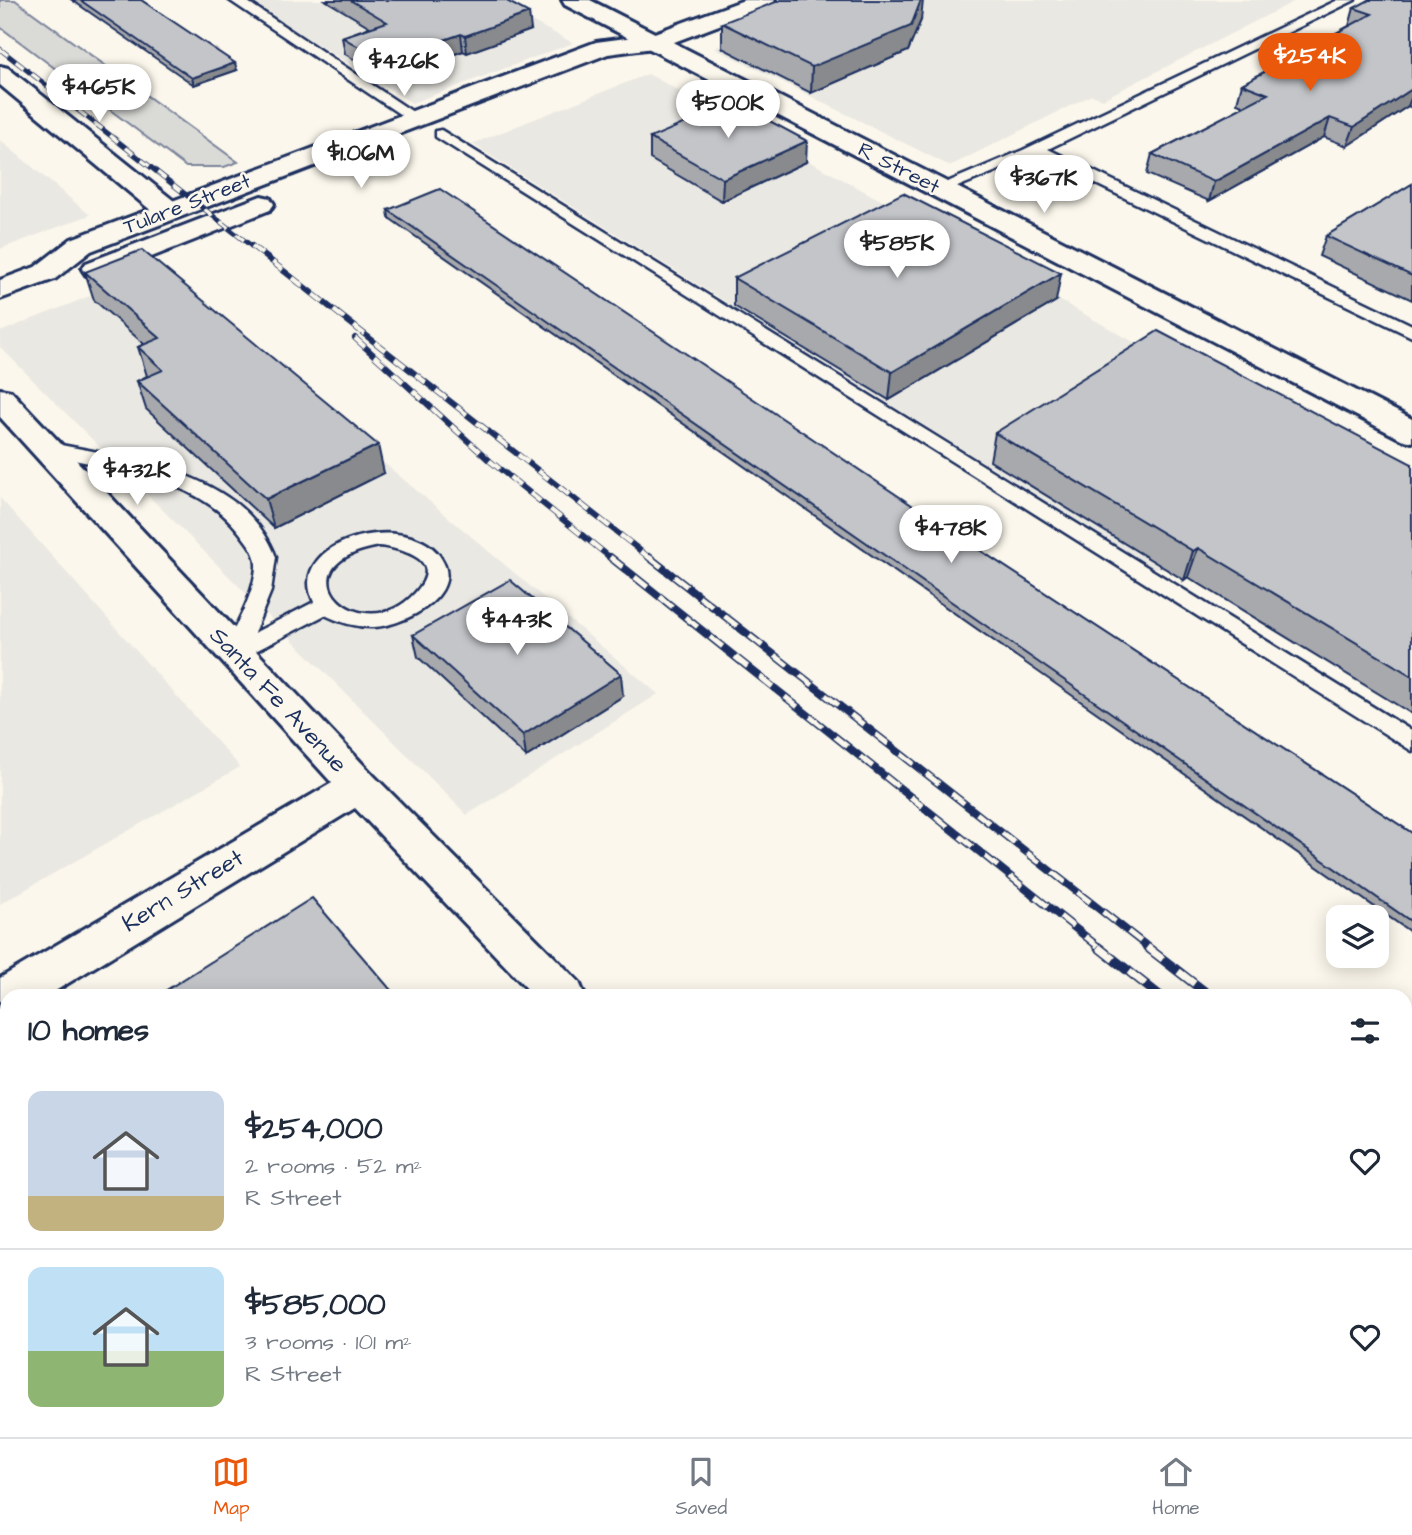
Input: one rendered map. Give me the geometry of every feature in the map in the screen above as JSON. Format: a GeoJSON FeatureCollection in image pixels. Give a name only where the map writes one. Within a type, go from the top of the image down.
{"type":"FeatureCollection","features":[{"type":"Feature","properties":{"kind":"street","name":"R Street"},"geometry":{"type":"LineString","coordinates":[[573,0],[1412,432]]}},
{"type":"Feature","properties":{"kind":"street","name":"Tulare Street"},"geometry":{"type":"LineString","coordinates":[[0,290],[44,273],[81,245],[169,211],[604,47],[653,42],[764,0]]}},
{"type":"Feature","properties":{"kind":"street","name":"Tulare Street"},"geometry":{"type":"LineString","coordinates":[[44,273],[97,269],[630,60],[653,42]]}},
{"type":"Feature","properties":{"kind":"street"},"geometry":{"type":"LineString","coordinates":[[0,73],[169,211]]}},
{"type":"Feature","properties":{"kind":"street","name":"Santa Fe Avenue"},"geometry":{"type":"LineString","coordinates":[[0,398],[359,786],[556,989]]}},
{"type":"Feature","properties":{"kind":"street","name":"Kern Street"},"geometry":{"type":"LineString","coordinates":[[19,989],[359,786]]}},
{"type":"Feature","properties":{"kind":"lane"},"geometry":{"type":"LineString","coordinates":[[236,0],[415,118]]}},
{"type":"Feature","properties":{"kind":"lane"},"geometry":{"type":"LineString","coordinates":[[939,189],[1035,149],[1348,0]]}},
{"type":"Feature","properties":{"kind":"lane"},"geometry":{"type":"LineString","coordinates":[[441,134],[1412,742]]}},
{"type":"Feature","properties":{"kind":"lane"},"geometry":{"type":"LineString","coordinates":[[1035,149],[1412,332]]}},
{"type":"Feature","properties":{"kind":"lane"},"geometry":{"type":"LineString","coordinates":[[46,447],[187,484],[228,505],[250,528],[267,557],[263,580],[234,652]]}},
{"type":"Feature","properties":{"kind":"lane"},"geometry":{"type":"LineString","coordinates":[[399,540],[422,549],[436,565],[437,578],[432,591],[420,603],[404,612],[385,618],[365,619],[346,616],[327,605],[321,598],[317,585],[320,572],[343,549],[361,542],[399,540]]}},
{"type":"Feature","properties":{"kind":"lane"},"geometry":{"type":"LineString","coordinates":[[234,652],[327,605]]}},
{"type":"Feature","properties":{"kind":"shaded area"},"geometry":{"type":"Polygon","coordinates":[[[0,0],[15,0],[238,162],[224,167],[186,167],[0,27],[0,0]]]}},
{"type":"Feature","properties":{"kind":"shaded area"},"geometry":{"type":"Polygon","coordinates":[[[246,0],[492,0],[573,43],[412,103],[246,0]]]}},
{"type":"Feature","properties":{"kind":"shaded area"},"geometry":{"type":"Polygon","coordinates":[[[832,0],[1297,0],[1103,99],[1092,95],[950,166],[714,48],[832,0]]]}},
{"type":"Feature","properties":{"kind":"shaded area"},"geometry":{"type":"Polygon","coordinates":[[[648,74],[912,217],[1343,460],[1196,569],[1153,568],[472,144],[648,74]]]}},
{"type":"Feature","properties":{"kind":"shaded area"},"geometry":{"type":"Polygon","coordinates":[[[0,140],[90,215],[0,249],[0,140]]]}},
{"type":"Feature","properties":{"kind":"shaded area"},"geometry":{"type":"Polygon","coordinates":[[[155,270],[658,694],[467,815],[0,347],[0,332],[155,270]]]}},
{"type":"Feature","properties":{"kind":"shaded area"},"geometry":{"type":"Polygon","coordinates":[[[0,498],[240,767],[0,904],[0,498]]]}},
{"type":"Feature","properties":{"kind":"building"},"geometry":{"type":"Polygon","coordinates":[[[80,0],[141,0],[235,63],[192,78],[80,0]]]}},
{"type":"Feature","properties":{"kind":"building"},"geometry":{"type":"Polygon","coordinates":[[[350,0],[505,0],[529,13],[383,61],[342,37],[387,22],[350,0]]]}},
{"type":"Feature","properties":{"kind":"building"},"geometry":{"type":"Polygon","coordinates":[[[781,0],[921,0],[911,26],[812,67],[722,23],[781,0]]]}},
{"type":"Feature","properties":{"kind":"building"},"geometry":{"type":"Polygon","coordinates":[[[1369,0],[1412,0],[1412,89],[1354,127],[1330,118],[1214,182],[1152,154],[1268,94],[1242,84],[1372,14],[1354,8],[1369,0]]]}},
{"type":"Feature","properties":{"kind":"building"},"geometry":{"type":"Polygon","coordinates":[[[734,102],[807,141],[723,179],[650,138],[734,102]]]}},
{"type":"Feature","properties":{"kind":"building"},"geometry":{"type":"Polygon","coordinates":[[[1412,184],[1412,276],[1326,236],[1412,184]]]}},
{"type":"Feature","properties":{"kind":"building"},"geometry":{"type":"Polygon","coordinates":[[[440,189],[949,530],[1412,833],[1412,922],[1389,905],[388,210],[440,189]]]}},
{"type":"Feature","properties":{"kind":"building"},"geometry":{"type":"Polygon","coordinates":[[[903,193],[1061,273],[892,372],[734,278],[903,193]]]}},
{"type":"Feature","properties":{"kind":"building"},"geometry":{"type":"Polygon","coordinates":[[[142,250],[378,445],[266,499],[137,381],[163,370],[138,347],[160,338],[85,272],[142,250]]]}},
{"type":"Feature","properties":{"kind":"building"},"geometry":{"type":"Polygon","coordinates":[[[1158,331],[1412,464],[1412,676],[1198,548],[1193,551],[995,433],[1158,331]]]}},
{"type":"Feature","properties":{"kind":"building"},"geometry":{"type":"Polygon","coordinates":[[[510,580],[621,674],[523,735],[413,635],[510,580]]]}},
{"type":"Feature","properties":{"kind":"building"},"geometry":{"type":"Polygon","coordinates":[[[312,898],[390,989],[168,989],[312,898]]]}},
{"type":"Feature","properties":{"kind":"railway"},"geometry":{"type":"LineString","coordinates":[[0,49],[254,248]]}},
{"type":"Feature","properties":{"kind":"railway"},"geometry":{"type":"LineString","coordinates":[[252,246],[651,559]]}},
{"type":"Feature","properties":{"kind":"railway"},"geometry":{"type":"LineString","coordinates":[[355,338],[490,461],[612,559]]}},
{"type":"Feature","properties":{"kind":"railway"},"geometry":{"type":"LineString","coordinates":[[610,557],[1100,948]]}},
{"type":"Feature","properties":{"kind":"railway"},"geometry":{"type":"LineString","coordinates":[[649,557],[1149,948]]}},
{"type":"Feature","properties":{"kind":"railway"},"geometry":{"type":"LineString","coordinates":[[1098,947],[1151,989]]}},
{"type":"Feature","properties":{"kind":"railway"},"geometry":{"type":"LineString","coordinates":[[1147,947],[1201,989]]}}]}
